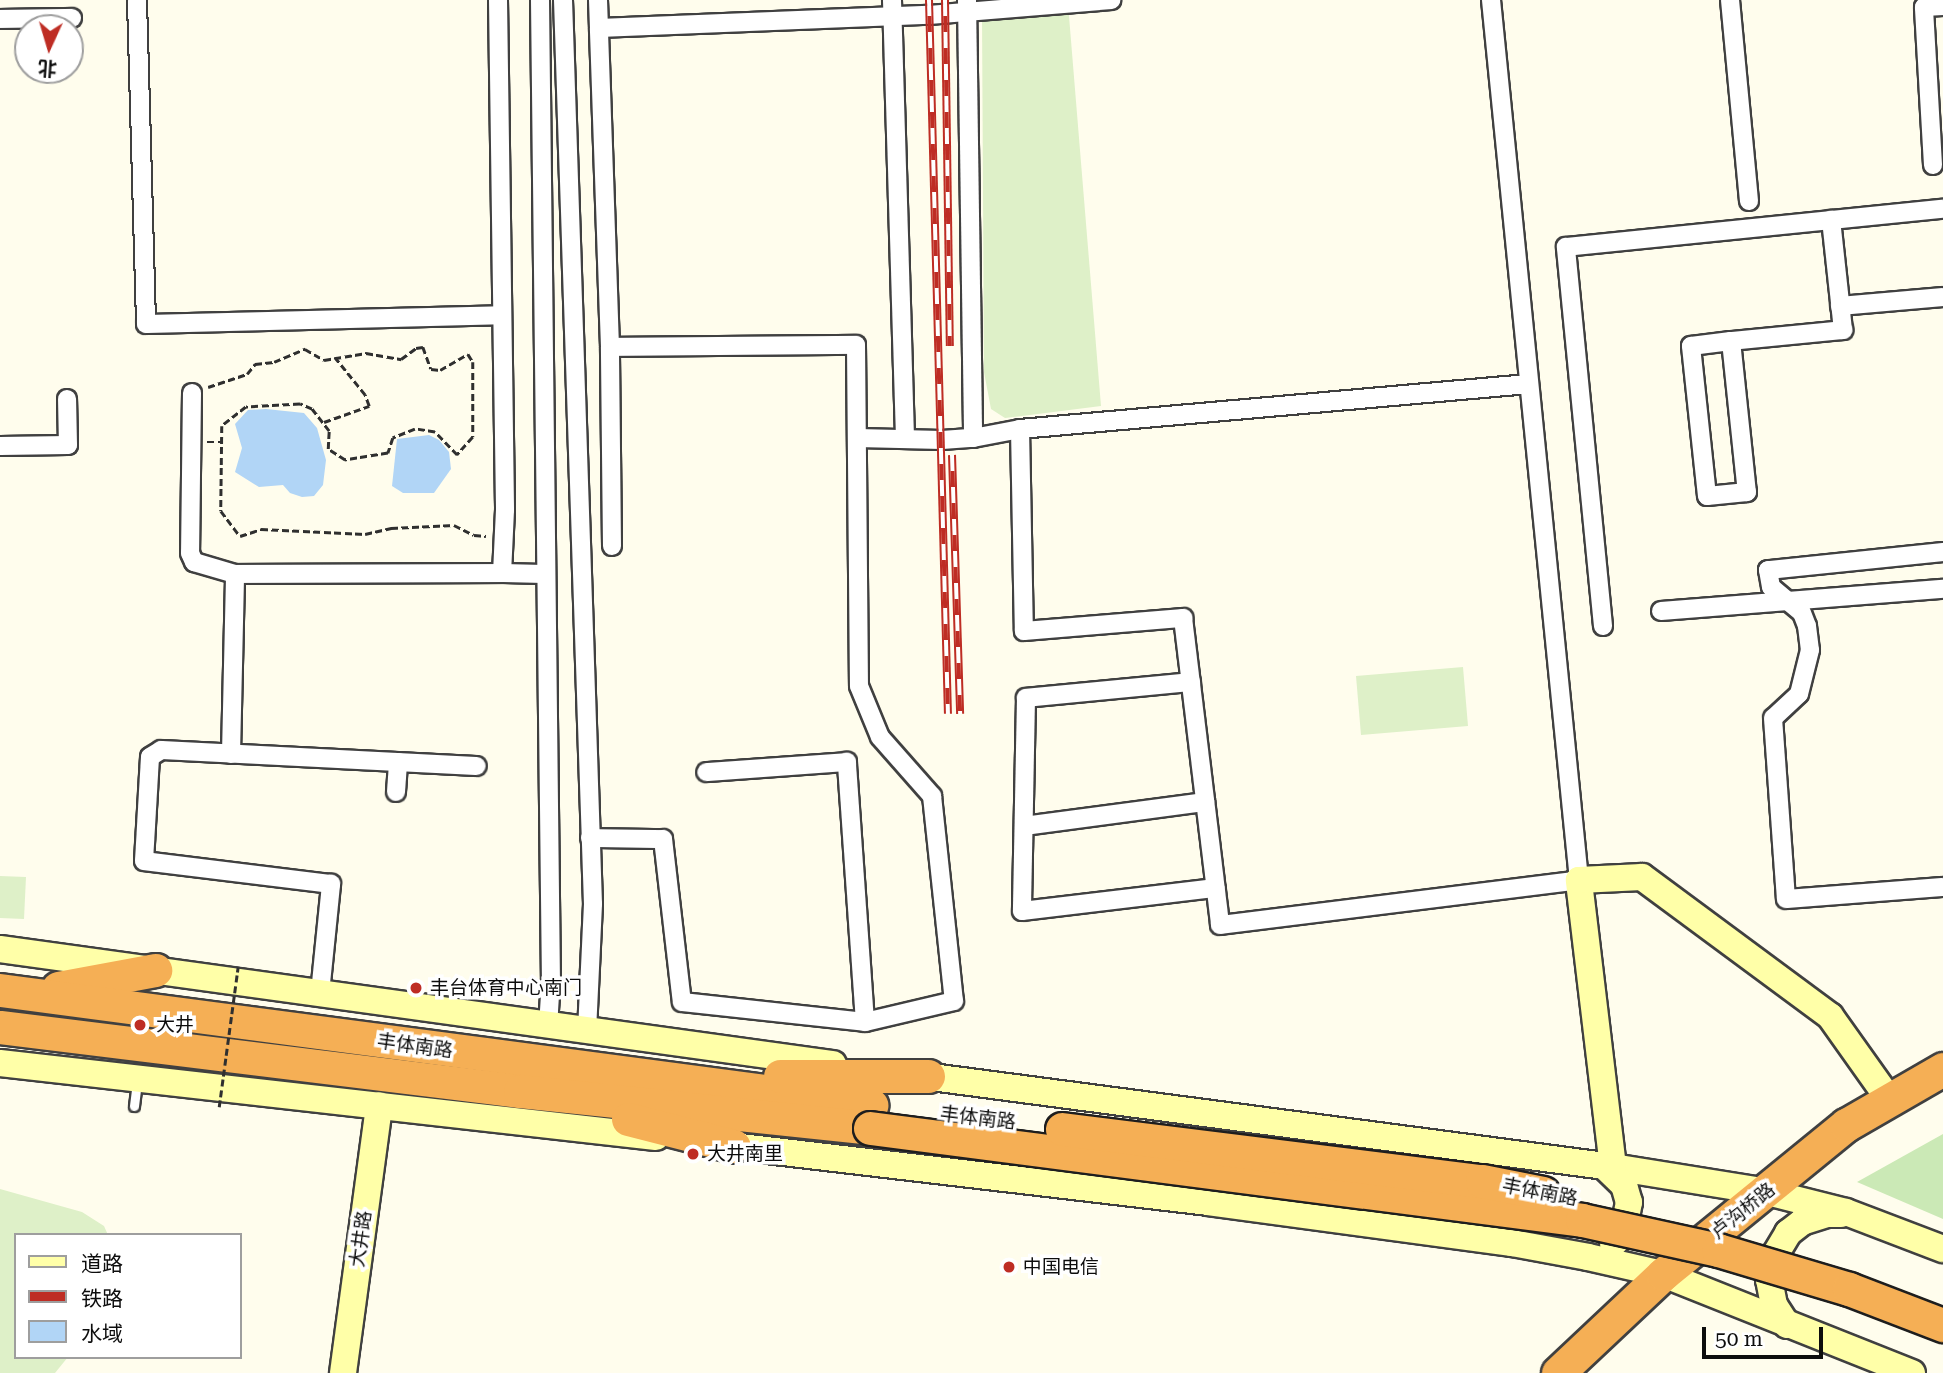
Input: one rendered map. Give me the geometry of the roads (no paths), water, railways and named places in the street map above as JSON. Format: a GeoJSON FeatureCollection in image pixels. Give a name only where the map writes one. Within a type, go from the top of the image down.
{"type":"FeatureCollection","features":[{"type":"Feature","properties":{"kind":"highway"},"geometry":{"type":"LineString","coordinates":[[12,991],[155,970]]}},
{"type":"Feature","properties":{"kind":"highway","name":"丰体南路"},"geometry":{"type":"LineString","coordinates":[[12,991],[633,1075],[871,1116],[1582,1220],[1718,1250],[1849,1289],[1943,1325]]}},
{"type":"Feature","properties":{"kind":"highway","name":"丰体南路"},"geometry":{"type":"LineString","coordinates":[[0,1027],[520,1091],[871,1116],[1482,1181],[1747,1235],[1943,1302]]}},
{"type":"Feature","properties":{"kind":"highway"},"geometry":{"type":"LineString","coordinates":[[0,1047],[85,1039]]}},
{"type":"Feature","properties":{"kind":"highway","name":"卢沟桥路"},"geometry":{"type":"LineString","coordinates":[[1558,1373],[1662,1274],[1767,1192],[1846,1125],[1943,1069]]}},
{"type":"Feature","properties":{"kind":"highway"},"geometry":{"type":"LineString","coordinates":[[633,1075],[928,1076]]}},
{"type":"Feature","properties":{"kind":"highway"},"geometry":{"type":"LineString","coordinates":[[520,1091],[734,1146]]}},
{"type":"Feature","properties":{"kind":"street"},"geometry":{"type":"LineString","coordinates":[[137,0],[146,324],[502,315]]}},
{"type":"Feature","properties":{"kind":"street"},"geometry":{"type":"LineString","coordinates":[[498,0],[504,536],[502,573]]}},
{"type":"Feature","properties":{"kind":"street"},"geometry":{"type":"LineString","coordinates":[[540,0],[551,979],[548,1027]]}},
{"type":"Feature","properties":{"kind":"street"},"geometry":{"type":"LineString","coordinates":[[563,0],[593,904],[587,1032]]}},
{"type":"Feature","properties":{"kind":"street"},"geometry":{"type":"LineString","coordinates":[[598,0],[610,347],[612,546]]}},
{"type":"Feature","properties":{"kind":"street"},"geometry":{"type":"LineString","coordinates":[[599,28],[892,8],[1111,0]]}},
{"type":"Feature","properties":{"kind":"street"},"geometry":{"type":"LineString","coordinates":[[1491,0],[1609,1166],[1624,1185],[1629,1202],[1628,1220],[1623,1234],[1603,1252],[1581,1256]]}},
{"type":"Feature","properties":{"kind":"street"},"geometry":{"type":"LineString","coordinates":[[1730,0],[1749,201]]}},
{"type":"Feature","properties":{"kind":"street"},"geometry":{"type":"LineString","coordinates":[[1933,165],[1924,7],[1943,5]]}},
{"type":"Feature","properties":{"kind":"street"},"geometry":{"type":"LineString","coordinates":[[967,6],[972,438]]}},
{"type":"Feature","properties":{"kind":"street"},"geometry":{"type":"LineString","coordinates":[[892,8],[905,438]]}},
{"type":"Feature","properties":{"kind":"street"},"geometry":{"type":"LineString","coordinates":[[1603,626],[1566,247],[1943,209]]}},
{"type":"Feature","properties":{"kind":"street"},"geometry":{"type":"LineString","coordinates":[[1731,341],[1747,492],[1707,496],[1691,346],[1731,341],[1843,331],[1831,220]]}},
{"type":"Feature","properties":{"kind":"street"},"geometry":{"type":"LineString","coordinates":[[1840,306],[1943,298]]}},
{"type":"Feature","properties":{"kind":"street"},"geometry":{"type":"LineString","coordinates":[[590,838],[663,839],[682,1002],[865,1022],[954,1001],[932,796],[880,737],[859,686],[856,345],[610,347]]}},
{"type":"Feature","properties":{"kind":"street"},"geometry":{"type":"LineString","coordinates":[[857,438],[972,438],[1020,429],[1528,384]]}},
{"type":"Feature","properties":{"kind":"street"},"geometry":{"type":"LineString","coordinates":[[192,393],[190,553],[194,562],[235,574],[545,574]]}},
{"type":"Feature","properties":{"kind":"street"},"geometry":{"type":"LineString","coordinates":[[0,446],[68,445],[67,399]]}},
{"type":"Feature","properties":{"kind":"street"},"geometry":{"type":"LineString","coordinates":[[1020,429],[1024,631],[1183,618],[1220,925],[1579,880],[1642,877],[1830,1016],[1889,1099]]}},
{"type":"Feature","properties":{"kind":"street"},"geometry":{"type":"LineString","coordinates":[[1943,552],[1768,570],[1771,587],[1802,612],[1810,650],[1799,694],[1773,718],[1786,899],[1943,887]]}},
{"type":"Feature","properties":{"kind":"street"},"geometry":{"type":"LineString","coordinates":[[231,754],[235,574]]}},
{"type":"Feature","properties":{"kind":"street"},"geometry":{"type":"LineString","coordinates":[[1661,611],[1943,589]]}},
{"type":"Feature","properties":{"kind":"street"},"geometry":{"type":"LineString","coordinates":[[1191,682],[1027,698],[1022,911],[1216,888]]}},
{"type":"Feature","properties":{"kind":"street"},"geometry":{"type":"LineString","coordinates":[[320,993],[331,884],[144,861],[150,757],[161,750],[477,766]]}},
{"type":"Feature","properties":{"kind":"street"},"geometry":{"type":"LineString","coordinates":[[396,792],[398,762]]}},
{"type":"Feature","properties":{"kind":"street"},"geometry":{"type":"LineString","coordinates":[[706,772],[847,762],[865,1022]]}},
{"type":"Feature","properties":{"kind":"street"},"geometry":{"type":"LineString","coordinates":[[1024,826],[1205,802]]}},
{"type":"Feature","properties":{"kind":"street","name":"丰体南路"},"geometry":{"type":"LineString","coordinates":[[0,949],[548,1027],[1609,1166],[1767,1192],[1853,1215],[1943,1250]]}},
{"type":"Feature","properties":{"kind":"street"},"geometry":{"type":"LineString","coordinates":[[0,1063],[1222,1204],[1512,1243],[1662,1274],[1912,1373]]}},
{"type":"Feature","properties":{"kind":"street","name":"大井路"},"geometry":{"type":"LineString","coordinates":[[343,1373],[379,1105]]}},
{"type":"Feature","properties":{"kind":"street"},"geometry":{"type":"LineString","coordinates":[[1787,1325],[1774,1305],[1769,1280],[1775,1255],[1788,1233],[1802,1222],[1826,1214],[1853,1215]]}},
{"type":"Feature","properties":{"kind":"lane"},"geometry":{"type":"LineString","coordinates":[[134,1106],[138,1077]]}},
{"type":"Feature","properties":{"kind":"water"},"geometry":{"type":"Polygon","coordinates":[[[248,410],[304,413],[317,428],[326,460],[323,485],[314,496],[302,497],[290,493],[283,485],[259,487],[235,472],[242,448],[235,424],[248,410]]]}},
{"type":"Feature","properties":{"kind":"water"},"geometry":{"type":"Polygon","coordinates":[[[429,435],[439,440],[449,452],[451,469],[434,493],[403,493],[392,486],[397,439],[429,435]]]}},
{"type":"Feature","properties":{"kind":"railway"},"geometry":{"type":"LineString","coordinates":[[929,0],[948,714]]}},
{"type":"Feature","properties":{"kind":"railway"},"geometry":{"type":"LineString","coordinates":[[945,0],[950,346]]}},
{"type":"Feature","properties":{"kind":"railway"},"geometry":{"type":"LineString","coordinates":[[952,455],[960,714]]}},
{"type":"Feature","properties":{"kind":"place","name":"丰台体育中心南门"},"geometry":{"type":"Point","coordinates":[416,988]}},
{"type":"Feature","properties":{"kind":"place","name":"大井"},"geometry":{"type":"Point","coordinates":[140,1025]}},
{"type":"Feature","properties":{"kind":"place","name":"大井南里"},"geometry":{"type":"Point","coordinates":[693,1154]}},
{"type":"Feature","properties":{"kind":"place","name":"中国电信"},"geometry":{"type":"Point","coordinates":[1009,1267]}}]}
